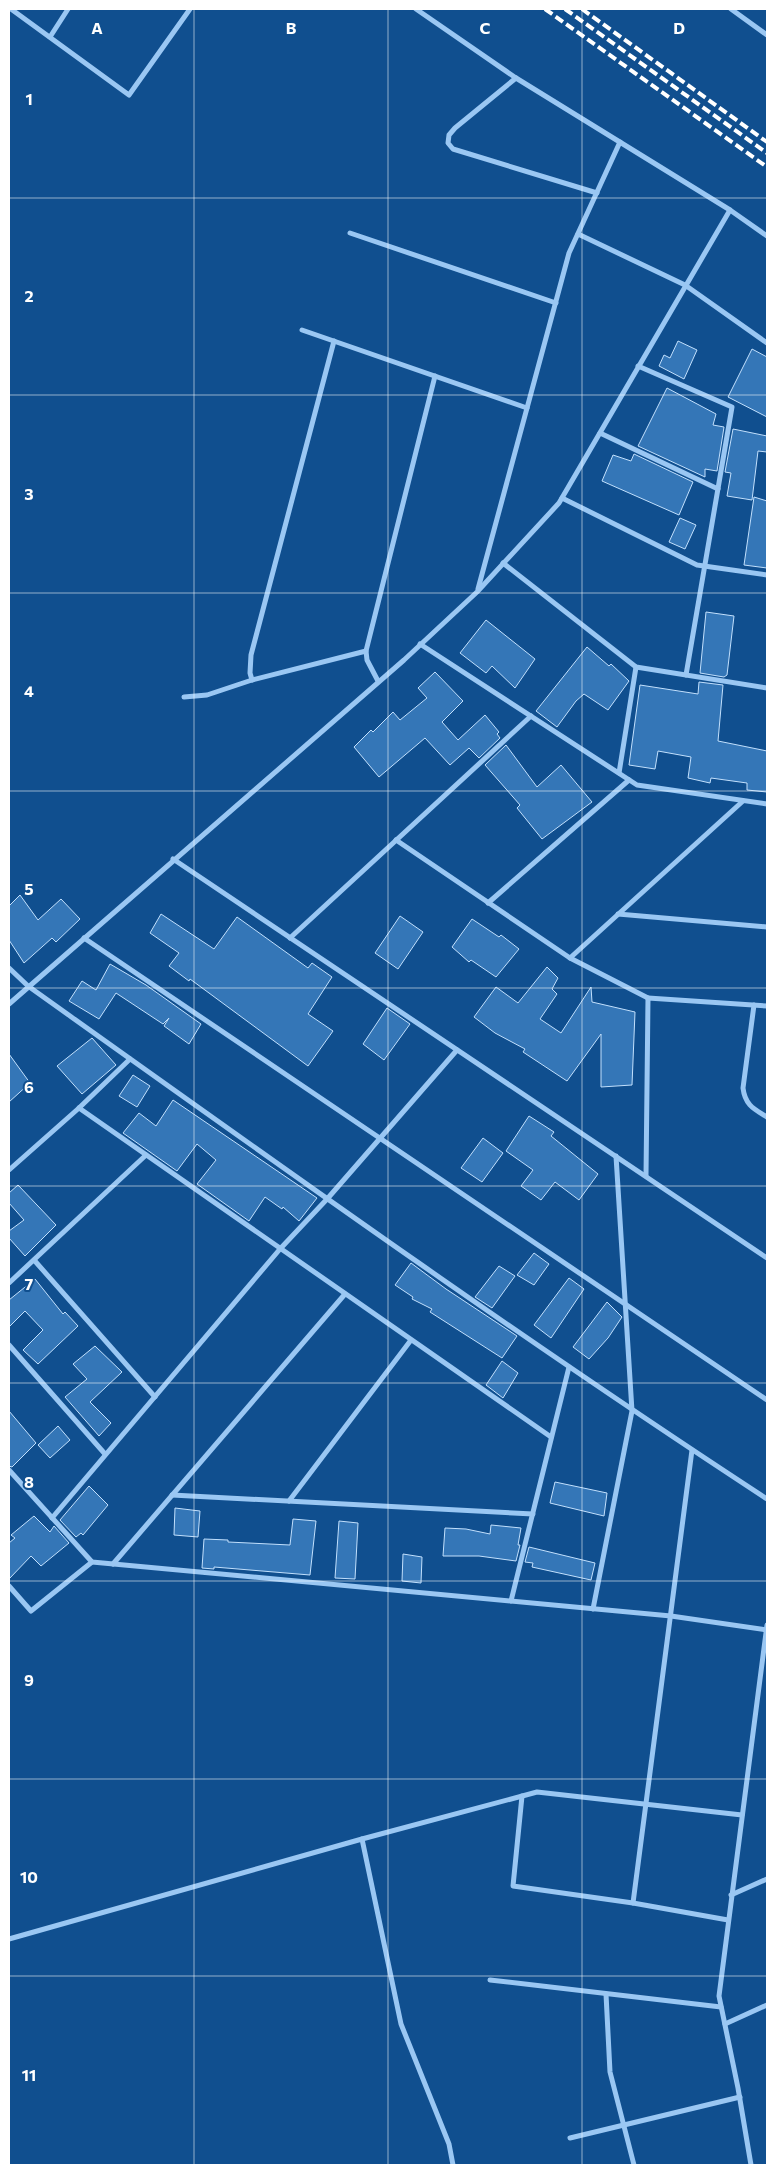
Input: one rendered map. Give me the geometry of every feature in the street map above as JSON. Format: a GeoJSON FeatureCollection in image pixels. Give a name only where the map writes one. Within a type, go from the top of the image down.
{"type":"FeatureCollection","features":[{"type":"Feature","properties":{"kind":"street"},"geometry":{"type":"LineString","coordinates":[[11,9],[130,95],[190,9]]}},
{"type":"Feature","properties":{"kind":"street"},"geometry":{"type":"LineString","coordinates":[[50,37],[68,9]]}},
{"type":"Feature","properties":{"kind":"street"},"geometry":{"type":"LineString","coordinates":[[416,9],[516,78],[730,210],[767,236]]}},
{"type":"Feature","properties":{"kind":"street"},"geometry":{"type":"LineString","coordinates":[[731,9],[767,35]]}},
{"type":"Feature","properties":{"kind":"street"},"geometry":{"type":"LineString","coordinates":[[516,78],[455,128],[449,135],[448,143],[453,148],[597,193]]}},
{"type":"Feature","properties":{"kind":"street"},"geometry":{"type":"LineString","coordinates":[[477,592],[569,253],[620,142]]}},
{"type":"Feature","properties":{"kind":"street"},"geometry":{"type":"LineString","coordinates":[[9,1004],[420,644],[477,592],[503,564],[562,498],[730,210]]}},
{"type":"Feature","properties":{"kind":"street"},"geometry":{"type":"LineString","coordinates":[[350,233],[556,303]]}},
{"type":"Feature","properties":{"kind":"street"},"geometry":{"type":"LineString","coordinates":[[578,234],[685,285],[767,343]]}},
{"type":"Feature","properties":{"kind":"street"},"geometry":{"type":"LineString","coordinates":[[302,330],[527,408]]}},
{"type":"Feature","properties":{"kind":"street"},"geometry":{"type":"LineString","coordinates":[[252,680],[250,673],[252,654],[334,341]]}},
{"type":"Feature","properties":{"kind":"street"},"geometry":{"type":"LineString","coordinates":[[638,366],[732,407],[686,675]]}},
{"type":"Feature","properties":{"kind":"street"},"geometry":{"type":"LineString","coordinates":[[378,681],[367,660],[366,651],[434,376]]}},
{"type":"Feature","properties":{"kind":"street"},"geometry":{"type":"LineString","coordinates":[[600,433],[718,489]]}},
{"type":"Feature","properties":{"kind":"street"},"geometry":{"type":"LineString","coordinates":[[562,498],[697,565],[767,575]]}},
{"type":"Feature","properties":{"kind":"street"},"geometry":{"type":"LineString","coordinates":[[503,564],[636,667],[767,688]]}},
{"type":"Feature","properties":{"kind":"street"},"geometry":{"type":"LineString","coordinates":[[420,644],[637,785],[767,804]]}},
{"type":"Feature","properties":{"kind":"street"},"geometry":{"type":"LineString","coordinates":[[184,697],[207,695],[252,680],[366,651]]}},
{"type":"Feature","properties":{"kind":"street"},"geometry":{"type":"LineString","coordinates":[[618,773],[636,667]]}},
{"type":"Feature","properties":{"kind":"street"},"geometry":{"type":"LineString","coordinates":[[290,938],[530,716]]}},
{"type":"Feature","properties":{"kind":"street"},"geometry":{"type":"LineString","coordinates":[[488,903],[629,780]]}},
{"type":"Feature","properties":{"kind":"street"},"geometry":{"type":"LineString","coordinates":[[570,958],[742,801]]}},
{"type":"Feature","properties":{"kind":"street"},"geometry":{"type":"LineString","coordinates":[[396,840],[570,958],[648,998],[767,1006]]}},
{"type":"Feature","properties":{"kind":"street"},"geometry":{"type":"LineString","coordinates":[[173,859],[767,1258]]}},
{"type":"Feature","properties":{"kind":"street"},"geometry":{"type":"LineString","coordinates":[[618,914],[767,927]]}},
{"type":"Feature","properties":{"kind":"street"},"geometry":{"type":"LineString","coordinates":[[84,938],[767,1400]]}},
{"type":"Feature","properties":{"kind":"street"},"geometry":{"type":"LineString","coordinates":[[9,968],[28,986],[328,1198],[568,1366],[767,1500]]}},
{"type":"Feature","properties":{"kind":"street"},"geometry":{"type":"LineString","coordinates":[[646,1176],[648,998]]}},
{"type":"Feature","properties":{"kind":"street"},"geometry":{"type":"LineString","coordinates":[[754,1005],[743,1088],[744,1099],[750,1107],[767,1117]]}},
{"type":"Feature","properties":{"kind":"street"},"geometry":{"type":"LineString","coordinates":[[52,1518],[280,1248],[328,1198],[379,1137],[457,1050]]}},
{"type":"Feature","properties":{"kind":"street"},"geometry":{"type":"LineString","coordinates":[[9,1170],[80,1108],[130,1059]]}},
{"type":"Feature","properties":{"kind":"street"},"geometry":{"type":"LineString","coordinates":[[80,1108],[551,1437]]}},
{"type":"Feature","properties":{"kind":"street"},"geometry":{"type":"LineString","coordinates":[[9,1283],[146,1155]]}},
{"type":"Feature","properties":{"kind":"street"},"geometry":{"type":"LineString","coordinates":[[593,1609],[632,1410],[627,1305],[616,1156]]}},
{"type":"Feature","properties":{"kind":"street"},"geometry":{"type":"LineString","coordinates":[[34,1260],[155,1397]]}},
{"type":"Feature","properties":{"kind":"street"},"geometry":{"type":"LineString","coordinates":[[113,1564],[345,1294]]}},
{"type":"Feature","properties":{"kind":"street"},"geometry":{"type":"LineString","coordinates":[[289,1501],[411,1340]]}},
{"type":"Feature","properties":{"kind":"street"},"geometry":{"type":"LineString","coordinates":[[9,1345],[105,1454]]}},
{"type":"Feature","properties":{"kind":"street"},"geometry":{"type":"LineString","coordinates":[[511,1601],[568,1366]]}},
{"type":"Feature","properties":{"kind":"street"},"geometry":{"type":"LineString","coordinates":[[633,1903],[692,1450]]}},
{"type":"Feature","properties":{"kind":"street"},"geometry":{"type":"LineString","coordinates":[[9,1470],[92,1562],[671,1616],[767,1628],[719,1996],[740,2097],[751,2165]]}},
{"type":"Feature","properties":{"kind":"street"},"geometry":{"type":"LineString","coordinates":[[172,1495],[533,1514]]}},
{"type":"Feature","properties":{"kind":"street"},"geometry":{"type":"LineString","coordinates":[[9,1586],[31,1611],[92,1562]]}},
{"type":"Feature","properties":{"kind":"street"},"geometry":{"type":"LineString","coordinates":[[9,1939],[362,1839],[537,1792],[742,1815]]}},
{"type":"Feature","properties":{"kind":"street"},"geometry":{"type":"LineString","coordinates":[[522,1796],[513,1886],[633,1903],[728,1920]]}},
{"type":"Feature","properties":{"kind":"street"},"geometry":{"type":"LineString","coordinates":[[362,1839],[400,2024],[450,2144],[453,2165]]}},
{"type":"Feature","properties":{"kind":"street"},"geometry":{"type":"LineString","coordinates":[[732,1895],[767,1879]]}},
{"type":"Feature","properties":{"kind":"street"},"geometry":{"type":"LineString","coordinates":[[490,1980],[721,2007]]}},
{"type":"Feature","properties":{"kind":"street"},"geometry":{"type":"LineString","coordinates":[[606,1994],[610,2072],[634,2165]]}},
{"type":"Feature","properties":{"kind":"street"},"geometry":{"type":"LineString","coordinates":[[725,2024],[767,2006]]}},
{"type":"Feature","properties":{"kind":"street"},"geometry":{"type":"LineString","coordinates":[[570,2138],[624,2123],[740,2097]]}},
{"type":"Feature","properties":{"kind":"building"},"geometry":{"type":"Polygon","coordinates":[[[678,341],[697,350],[684,379],[659,366],[664,355],[670,358],[678,341]]]}},
{"type":"Feature","properties":{"kind":"building"},"geometry":{"type":"Polygon","coordinates":[[[752,349],[767,357],[767,417],[728,397],[752,349]]]}},
{"type":"Feature","properties":{"kind":"building"},"geometry":{"type":"Polygon","coordinates":[[[667,388],[716,414],[713,425],[724,427],[717,471],[705,469],[705,477],[638,446],[667,388]]]}},
{"type":"Feature","properties":{"kind":"building"},"geometry":{"type":"Polygon","coordinates":[[[733,429],[767,436],[767,452],[758,451],[752,500],[727,496],[731,473],[725,472],[733,429]]]}},
{"type":"Feature","properties":{"kind":"building"},"geometry":{"type":"Polygon","coordinates":[[[634,454],[693,482],[679,515],[602,481],[613,455],[631,461],[634,454]]]}},
{"type":"Feature","properties":{"kind":"building"},"geometry":{"type":"Polygon","coordinates":[[[754,497],[767,501],[767,568],[744,565],[754,497]]]}},
{"type":"Feature","properties":{"kind":"building"},"geometry":{"type":"Polygon","coordinates":[[[680,518],[696,525],[685,549],[669,542],[680,518]]]}},
{"type":"Feature","properties":{"kind":"building"},"geometry":{"type":"Polygon","coordinates":[[[706,612],[734,616],[727,675],[724,677],[700,673],[706,612]]]}},
{"type":"Feature","properties":{"kind":"building"},"geometry":{"type":"Polygon","coordinates":[[[486,620],[535,659],[515,688],[492,666],[486,673],[460,653],[486,620]]]}},
{"type":"Feature","properties":{"kind":"building"},"geometry":{"type":"Polygon","coordinates":[[[587,647],[609,666],[611,664],[629,681],[608,710],[584,694],[576,701],[557,727],[536,711],[587,647]]]}},
{"type":"Feature","properties":{"kind":"building"},"geometry":{"type":"Polygon","coordinates":[[[435,672],[463,701],[442,722],[458,740],[485,715],[499,732],[497,734],[500,738],[479,758],[469,748],[450,765],[425,738],[379,777],[354,747],[371,730],[373,732],[393,712],[400,720],[427,698],[418,688],[435,672]]]}},
{"type":"Feature","properties":{"kind":"building"},"geometry":{"type":"Polygon","coordinates":[[[699,682],[723,685],[718,741],[767,751],[767,792],[747,790],[747,783],[711,778],[710,783],[688,778],[691,757],[658,751],[655,769],[629,765],[640,685],[698,694],[699,682]]]}},
{"type":"Feature","properties":{"kind":"building"},"geometry":{"type":"Polygon","coordinates":[[[506,745],[537,787],[561,765],[592,802],[542,839],[517,808],[520,805],[485,765],[506,745]]]}},
{"type":"Feature","properties":{"kind":"building"},"geometry":{"type":"Polygon","coordinates":[[[20,895],[38,920],[61,899],[80,919],[56,942],[52,938],[24,963],[9,940],[9,906],[20,895]]]}},
{"type":"Feature","properties":{"kind":"building"},"geometry":{"type":"Polygon","coordinates":[[[161,914],[214,949],[237,917],[308,968],[312,963],[332,977],[308,1014],[333,1031],[308,1066],[190,979],[189,981],[169,966],[179,953],[150,933],[161,914]]]}},
{"type":"Feature","properties":{"kind":"building"},"geometry":{"type":"Polygon","coordinates":[[[400,916],[423,932],[398,969],[375,953],[400,916]]]}},
{"type":"Feature","properties":{"kind":"building"},"geometry":{"type":"Polygon","coordinates":[[[472,919],[499,937],[501,935],[519,949],[496,977],[471,960],[469,962],[452,947],[472,919]]]}},
{"type":"Feature","properties":{"kind":"building"},"geometry":{"type":"Polygon","coordinates":[[[110,964],[146,985],[201,1024],[189,1044],[164,1026],[169,1018],[163,1024],[116,993],[99,1019],[69,1001],[82,981],[96,990],[110,964]]]}},
{"type":"Feature","properties":{"kind":"building"},"geometry":{"type":"Polygon","coordinates":[[[547,967],[558,978],[552,989],[557,994],[540,1019],[561,1033],[591,987],[592,1002],[635,1012],[632,1085],[601,1087],[601,1034],[567,1081],[523,1052],[525,1049],[495,1033],[474,1017],[496,987],[518,1003],[547,967]]]}},
{"type":"Feature","properties":{"kind":"building"},"geometry":{"type":"Polygon","coordinates":[[[387,1008],[410,1024],[384,1060],[363,1044],[387,1008]]]}},
{"type":"Feature","properties":{"kind":"building"},"geometry":{"type":"Polygon","coordinates":[[[92,1038],[116,1065],[82,1094],[57,1066],[92,1038]]]}},
{"type":"Feature","properties":{"kind":"building"},"geometry":{"type":"Polygon","coordinates":[[[9,1054],[30,1083],[9,1102],[9,1054]]]}},
{"type":"Feature","properties":{"kind":"building"},"geometry":{"type":"Polygon","coordinates":[[[133,1075],[150,1086],[137,1107],[119,1096],[133,1075]]]}},
{"type":"Feature","properties":{"kind":"building"},"geometry":{"type":"Polygon","coordinates":[[[173,1100],[317,1198],[299,1221],[283,1207],[282,1209],[265,1197],[249,1221],[197,1184],[216,1160],[197,1144],[177,1171],[123,1133],[139,1113],[156,1126],[173,1100]]]}},
{"type":"Feature","properties":{"kind":"building"},"geometry":{"type":"Polygon","coordinates":[[[529,1116],[554,1132],[551,1136],[598,1174],[579,1200],[555,1182],[541,1200],[521,1186],[533,1170],[506,1151],[529,1116]]]}},
{"type":"Feature","properties":{"kind":"building"},"geometry":{"type":"Polygon","coordinates":[[[483,1138],[503,1153],[482,1182],[461,1168],[483,1138]]]}},
{"type":"Feature","properties":{"kind":"building"},"geometry":{"type":"Polygon","coordinates":[[[18,1185],[56,1225],[25,1256],[9,1238],[9,1231],[24,1220],[9,1203],[9,1193],[18,1185]]]}},
{"type":"Feature","properties":{"kind":"building"},"geometry":{"type":"Polygon","coordinates":[[[534,1253],[549,1264],[534,1285],[517,1275],[534,1253]]]}},
{"type":"Feature","properties":{"kind":"building"},"geometry":{"type":"Polygon","coordinates":[[[411,1263],[446,1289],[517,1336],[502,1358],[430,1312],[432,1309],[412,1299],[413,1297],[395,1285],[411,1263]]]}},
{"type":"Feature","properties":{"kind":"building"},"geometry":{"type":"Polygon","coordinates":[[[499,1266],[515,1276],[492,1308],[475,1297],[499,1266]]]}},
{"type":"Feature","properties":{"kind":"building"},"geometry":{"type":"Polygon","coordinates":[[[569,1278],[584,1289],[551,1338],[534,1325],[569,1278]]]}},
{"type":"Feature","properties":{"kind":"building"},"geometry":{"type":"Polygon","coordinates":[[[35,1279],[63,1314],[65,1312],[78,1326],[38,1364],[23,1350],[43,1330],[25,1311],[9,1327],[9,1300],[35,1279]]]}},
{"type":"Feature","properties":{"kind":"building"},"geometry":{"type":"Polygon","coordinates":[[[607,1302],[622,1317],[608,1338],[589,1359],[573,1347],[607,1302]]]}},
{"type":"Feature","properties":{"kind":"building"},"geometry":{"type":"Polygon","coordinates":[[[95,1346],[122,1372],[90,1402],[111,1423],[99,1436],[65,1397],[87,1379],[73,1364],[95,1346]]]}},
{"type":"Feature","properties":{"kind":"building"},"geometry":{"type":"Polygon","coordinates":[[[502,1361],[518,1373],[503,1398],[486,1385],[502,1361]]]}},
{"type":"Feature","properties":{"kind":"building"},"geometry":{"type":"Polygon","coordinates":[[[9,1411],[36,1443],[12,1467],[9,1466],[9,1411]]]}},
{"type":"Feature","properties":{"kind":"building"},"geometry":{"type":"Polygon","coordinates":[[[58,1426],[70,1440],[50,1458],[38,1445],[58,1426]]]}},
{"type":"Feature","properties":{"kind":"building"},"geometry":{"type":"Polygon","coordinates":[[[555,1482],[607,1493],[604,1516],[550,1503],[555,1482]]]}},
{"type":"Feature","properties":{"kind":"building"},"geometry":{"type":"Polygon","coordinates":[[[89,1486],[108,1505],[83,1535],[81,1533],[76,1537],[60,1520],[89,1486]]]}},
{"type":"Feature","properties":{"kind":"building"},"geometry":{"type":"Polygon","coordinates":[[[175,1508],[200,1511],[198,1537],[174,1535],[175,1508]]]}},
{"type":"Feature","properties":{"kind":"building"},"geometry":{"type":"Polygon","coordinates":[[[34,1516],[50,1532],[54,1526],[69,1543],[41,1566],[31,1556],[9,1579],[9,1543],[15,1538],[11,1535],[34,1516]]]}},
{"type":"Feature","properties":{"kind":"building"},"geometry":{"type":"Polygon","coordinates":[[[293,1519],[316,1521],[310,1575],[214,1567],[214,1569],[202,1568],[204,1539],[290,1545],[293,1519]]]}},
{"type":"Feature","properties":{"kind":"building"},"geometry":{"type":"Polygon","coordinates":[[[339,1521],[358,1523],[355,1579],[335,1578],[339,1521]]]}},
{"type":"Feature","properties":{"kind":"building"},"geometry":{"type":"Polygon","coordinates":[[[491,1525],[521,1528],[518,1545],[520,1545],[516,1561],[479,1556],[443,1556],[445,1528],[466,1529],[490,1534],[491,1525]]]}},
{"type":"Feature","properties":{"kind":"building"},"geometry":{"type":"Polygon","coordinates":[[[529,1547],[595,1563],[591,1580],[532,1567],[533,1563],[525,1562],[529,1547]]]}},
{"type":"Feature","properties":{"kind":"building"},"geometry":{"type":"Polygon","coordinates":[[[403,1554],[422,1557],[421,1583],[402,1581],[403,1554]]]}},
{"type":"Feature","properties":{"kind":"railway"},"geometry":{"type":"LineString","coordinates":[[545,9],[767,167]]}},
{"type":"Feature","properties":{"kind":"railway"},"geometry":{"type":"LineString","coordinates":[[565,9],[767,153]]}},
{"type":"Feature","properties":{"kind":"railway"},"geometry":{"type":"LineString","coordinates":[[582,9],[767,142]]}}]}
